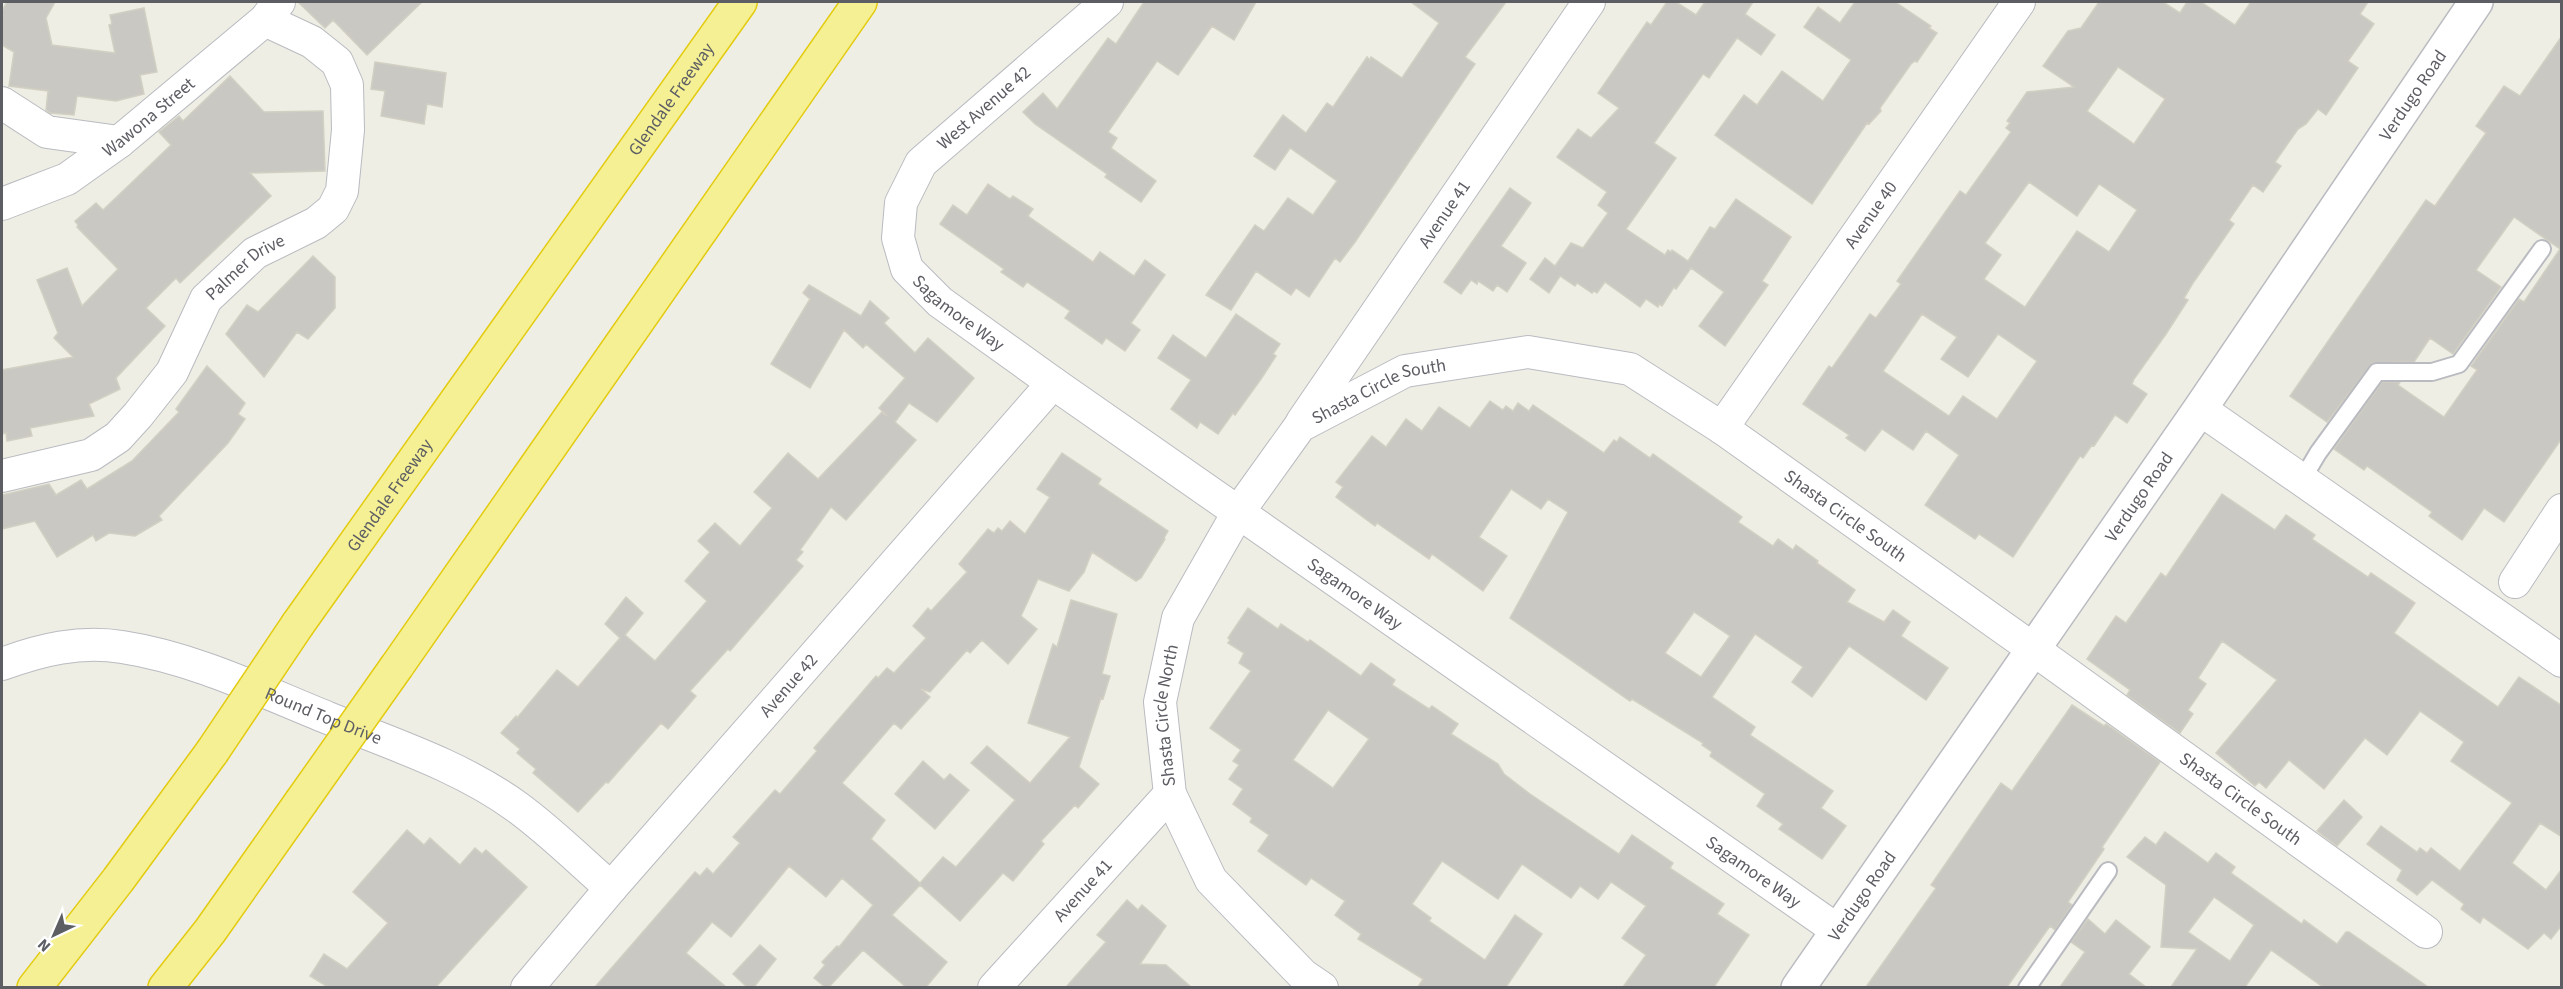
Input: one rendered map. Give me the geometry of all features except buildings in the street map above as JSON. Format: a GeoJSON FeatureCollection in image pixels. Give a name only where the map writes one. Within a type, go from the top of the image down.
{"type":"FeatureCollection","features":[{"type":"Feature","properties":{"kind":"highway","name":"Glendale Freeway"},"geometry":{"type":"LineString","coordinates":[[34,987],[118,880],[212,752],[298,624],[740,2]]}},
{"type":"Feature","properties":{"kind":"highway"},"geometry":{"type":"LineString","coordinates":[[165,987],[210,931],[398,666],[860,2]]}},
{"type":"Feature","properties":{"kind":"main road","name":"Verdugo Road"},"geometry":{"type":"LineString","coordinates":[[1798,987],[2200,409],[2476,2]]}},
{"type":"Feature","properties":{"kind":"street","name":"West Avenue 42"},"geometry":{"type":"LineString","coordinates":[[898,238],[901,203],[921,163],[1107,2]]}},
{"type":"Feature","properties":{"kind":"street","name":"Avenue 41"},"geometry":{"type":"LineString","coordinates":[[1300,426],[1589,2]]}},
{"type":"Feature","properties":{"kind":"street","name":"Avenue 40"},"geometry":{"type":"LineString","coordinates":[[1722,428],[2019,2]]}},
{"type":"Feature","properties":{"kind":"street","name":"Wawona Street"},"geometry":{"type":"LineString","coordinates":[[2,204],[67,179],[118,142],[272,11]]}},
{"type":"Feature","properties":{"kind":"street","name":"Palmer Drive"},"geometry":{"type":"LineString","coordinates":[[2,476],[91,455],[118,437],[138,416],[172,372],[206,299],[255,253],[316,223],[333,209],[342,191],[348,130],[347,85],[337,62],[272,11]]}},
{"type":"Feature","properties":{"kind":"street"},"geometry":{"type":"LineString","coordinates":[[2,103],[47,132],[118,142]]}},
{"type":"Feature","properties":{"kind":"street","name":"Sagamore Way"},"geometry":{"type":"LineString","coordinates":[[898,238],[907,269],[939,302],[1837,930]]}},
{"type":"Feature","properties":{"kind":"street","name":"Shasta Circle South"},"geometry":{"type":"LineString","coordinates":[[1239,511],[1300,426],[1405,370],[1528,352],[1630,369],[1722,428],[2426,932]]}},
{"type":"Feature","properties":{"kind":"street","name":"Avenue 42"},"geometry":{"type":"LineString","coordinates":[[527,987],[610,888],[1053,382]]}},
{"type":"Feature","properties":{"kind":"street"},"geometry":{"type":"LineString","coordinates":[[2200,409],[2562,661]]}},
{"type":"Feature","properties":{"kind":"street"},"geometry":{"type":"LineString","coordinates":[[2515,582],[2562,510]]}},
{"type":"Feature","properties":{"kind":"street","name":"Shasta Circle North"},"geometry":{"type":"LineString","coordinates":[[1239,511],[1178,618],[1160,702],[1170,794],[1211,880],[1304,975],[1322,987]]}},
{"type":"Feature","properties":{"kind":"street","name":"Round Top Drive"},"geometry":{"type":"LineString","coordinates":[[2,664],[35,652],[77,645],[120,646],[168,657],[218,674],[455,770],[517,807],[610,888]]}},
{"type":"Feature","properties":{"kind":"street","name":"Avenue 41"},"geometry":{"type":"LineString","coordinates":[[994,987],[1170,794]]}},
{"type":"Feature","properties":{"kind":"lane"},"geometry":{"type":"LineString","coordinates":[[2302,480],[2318,453],[2377,372],[2432,372],[2459,364],[2542,249]]}},
{"type":"Feature","properties":{"kind":"lane"},"geometry":{"type":"LineString","coordinates":[[2027,987],[2108,871]]}}]}
